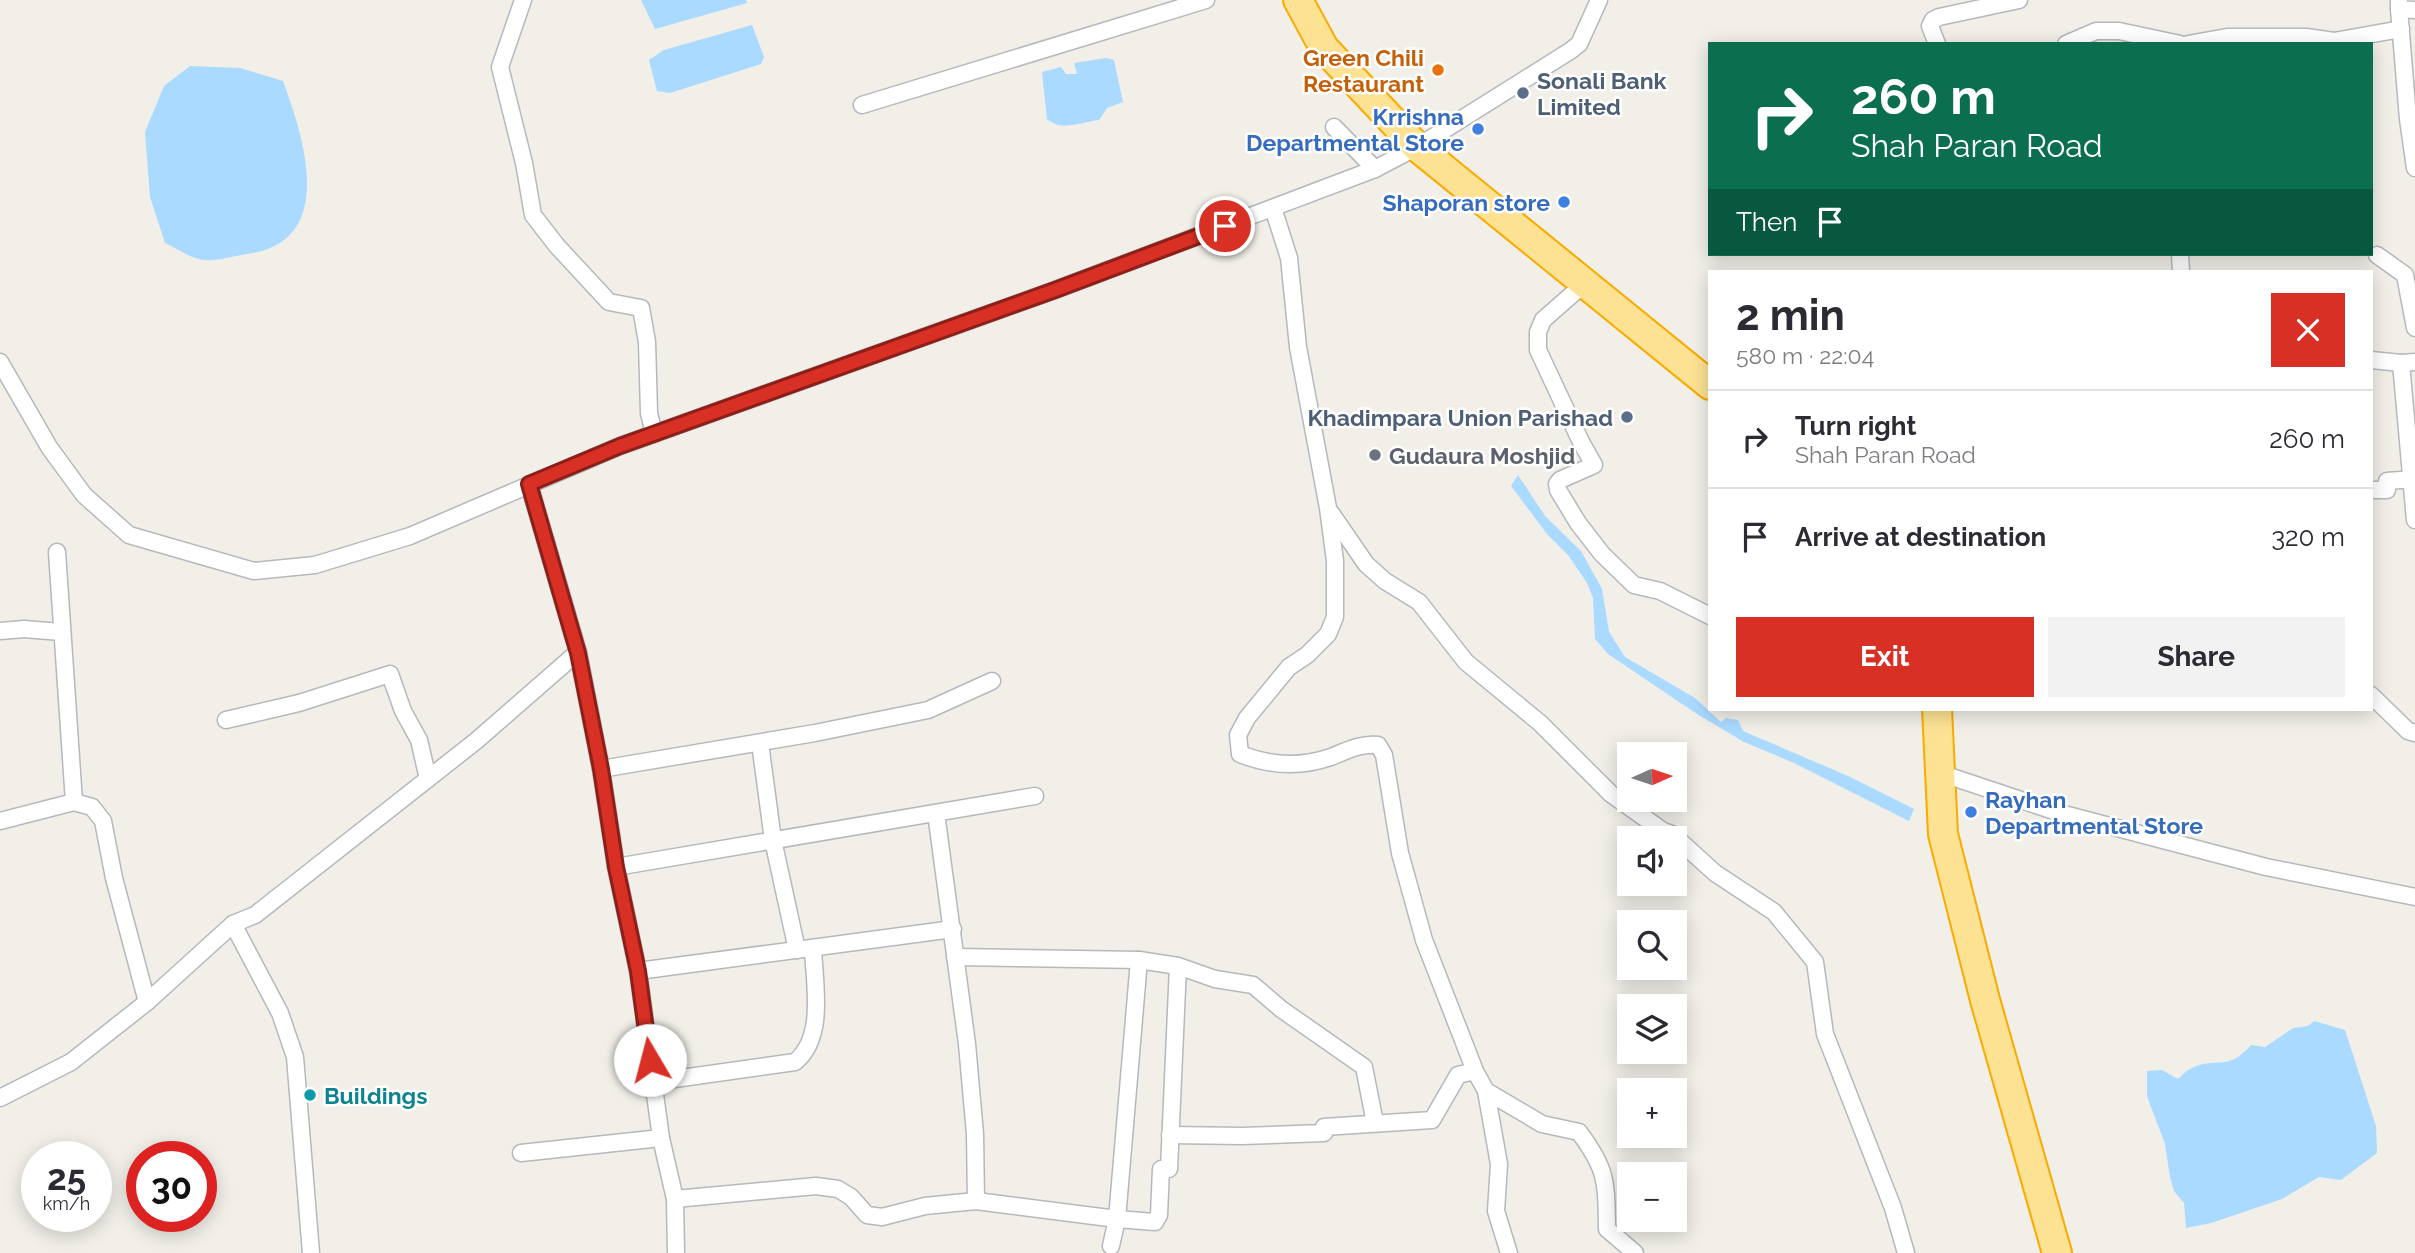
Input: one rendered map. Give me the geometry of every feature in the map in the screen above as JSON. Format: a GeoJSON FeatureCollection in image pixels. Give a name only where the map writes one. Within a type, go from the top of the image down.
{"type":"FeatureCollection","features":[{"type":"Feature","properties":{"kind":"highway"},"geometry":{"type":"LineString","coordinates":[[1298,0],[1324,48],[1417,147],[1708,383]]}},
{"type":"Feature","properties":{"kind":"highway"},"geometry":{"type":"LineString","coordinates":[[1937,711],[1943,834],[1985,1000],[2057,1253]]}},
{"type":"Feature","properties":{"kind":"street"},"geometry":{"type":"LineString","coordinates":[[523,0],[500,67],[524,163],[533,215],[557,246],[609,302],[641,308],[647,342],[649,413],[654,434]]}},
{"type":"Feature","properties":{"kind":"street"},"geometry":{"type":"LineString","coordinates":[[862,105],[1206,0]]}},
{"type":"Feature","properties":{"kind":"street"},"geometry":{"type":"LineString","coordinates":[[0,362],[49,447],[85,495],[129,535],[254,571],[315,565],[410,536],[654,434],[1055,290],[1375,169],[1417,147],[1570,51],[1579,44],[1599,0]]}},
{"type":"Feature","properties":{"kind":"street"},"geometry":{"type":"LineString","coordinates":[[1936,42],[1930,26],[1933,20],[2019,0]]}},
{"type":"Feature","properties":{"kind":"street"},"geometry":{"type":"LineString","coordinates":[[2404,6],[2401,29],[2415,168]]}},
{"type":"Feature","properties":{"kind":"street"},"geometry":{"type":"LineString","coordinates":[[2199,42],[2227,37],[2306,37],[2334,41],[2401,29]]}},
{"type":"Feature","properties":{"kind":"street"},"geometry":{"type":"LineString","coordinates":[[2071,42],[2096,31],[2119,31],[2171,42]]}},
{"type":"Feature","properties":{"kind":"street"},"geometry":{"type":"LineString","coordinates":[[1334,127],[1375,169]]}},
{"type":"Feature","properties":{"kind":"street"},"geometry":{"type":"LineString","coordinates":[[1273,208],[1289,258],[1298,347],[1328,508],[1335,561],[1335,617],[1328,634],[1307,655],[1289,667],[1247,718],[1238,735],[1240,754],[1260,762],[1291,766],[1318,761],[1366,744],[1378,745],[1384,755],[1400,853],[1424,940],[1475,1072],[1486,1091],[1499,1164],[1496,1211],[1510,1253]]}},
{"type":"Feature","properties":{"kind":"street"},"geometry":{"type":"LineString","coordinates":[[2377,255],[2405,275],[2415,328]]}},
{"type":"Feature","properties":{"kind":"street"},"geometry":{"type":"LineString","coordinates":[[1586,283],[1543,320],[1538,332],[1538,350],[1594,465],[1560,480],[1557,484],[1558,490],[1578,523],[1602,554],[1634,585],[1660,591],[1708,615]]}},
{"type":"Feature","properties":{"kind":"street"},"geometry":{"type":"LineString","coordinates":[[2373,360],[2408,363],[2415,520]]}},
{"type":"Feature","properties":{"kind":"street"},"geometry":{"type":"LineString","coordinates":[[2373,490],[2387,490],[2387,481],[2413,479]]}},
{"type":"Feature","properties":{"kind":"street"},"geometry":{"type":"LineString","coordinates":[[529,484],[578,653],[601,769],[616,867],[638,971],[661,1138],[675,1199],[677,1253]]}},
{"type":"Feature","properties":{"kind":"street"},"geometry":{"type":"LineString","coordinates":[[1328,508],[1366,564],[1385,581],[1419,602],[1466,662],[1540,723],[1611,794],[1663,831],[1672,834],[1715,873],[1774,912],[1815,962],[1825,1034],[1893,1208],[1906,1253]]}},
{"type":"Feature","properties":{"kind":"street"},"geometry":{"type":"LineString","coordinates":[[57,552],[74,803]]}},
{"type":"Feature","properties":{"kind":"street"},"geometry":{"type":"LineString","coordinates":[[0,631],[24,629],[61,632]]}},
{"type":"Feature","properties":{"kind":"street"},"geometry":{"type":"LineString","coordinates":[[0,1098],[71,1062],[147,1002],[233,924],[255,915],[476,741],[578,653]]}},
{"type":"Feature","properties":{"kind":"street"},"geometry":{"type":"LineString","coordinates":[[226,720],[299,703],[390,674],[403,711],[419,740],[428,779]]}},
{"type":"Feature","properties":{"kind":"street"},"geometry":{"type":"LineString","coordinates":[[601,769],[760,743],[928,710],[992,681]]}},
{"type":"Feature","properties":{"kind":"street"},"geometry":{"type":"LineString","coordinates":[[2373,697],[2408,731],[2415,733]]}},
{"type":"Feature","properties":{"kind":"street"},"geometry":{"type":"LineString","coordinates":[[653,1083],[795,1062],[808,1047],[815,1016],[805,948],[772,841],[760,743]]}},
{"type":"Feature","properties":{"kind":"street"},"geometry":{"type":"LineString","coordinates":[[1941,783],[2266,867],[2415,897]]}},
{"type":"Feature","properties":{"kind":"street"},"geometry":{"type":"LineString","coordinates":[[616,867],[1035,796]]}},
{"type":"Feature","properties":{"kind":"street"},"geometry":{"type":"LineString","coordinates":[[0,821],[74,803],[92,807],[103,821],[114,878],[147,1002]]}},
{"type":"Feature","properties":{"kind":"street"},"geometry":{"type":"LineString","coordinates":[[936,813],[953,929],[975,1134],[976,1200]]}},
{"type":"Feature","properties":{"kind":"street"},"geometry":{"type":"LineString","coordinates":[[233,924],[279,1013],[295,1057],[311,1253]]}},
{"type":"Feature","properties":{"kind":"street"},"geometry":{"type":"LineString","coordinates":[[638,971],[953,929]]}},
{"type":"Feature","properties":{"kind":"street"},"geometry":{"type":"LineString","coordinates":[[956,957],[1139,960],[1178,965],[1215,979],[1253,985],[1281,1009],[1364,1067],[1375,1123]]}},
{"type":"Feature","properties":{"kind":"street"},"geometry":{"type":"LineString","coordinates":[[1111,1246],[1117,1219],[1139,960]]}},
{"type":"Feature","properties":{"kind":"street"},"geometry":{"type":"LineString","coordinates":[[675,1199],[816,1186],[838,1189],[851,1197],[867,1215],[882,1217],[925,1206],[976,1200],[1155,1222],[1158,1219],[1161,1168],[1169,1169],[1178,965]]}},
{"type":"Feature","properties":{"kind":"street"},"geometry":{"type":"LineString","coordinates":[[1170,1135],[1324,1133],[1324,1126],[1432,1120],[1458,1075],[1475,1072]]}},
{"type":"Feature","properties":{"kind":"street"},"geometry":{"type":"LineString","coordinates":[[1486,1091],[1542,1124],[1580,1132],[1598,1157],[1606,1184],[1607,1229],[1635,1253]]}},
{"type":"Feature","properties":{"kind":"street"},"geometry":{"type":"LineString","coordinates":[[521,1153],[661,1138]]}},
{"type":"Feature","properties":{"kind":"water"},"geometry":{"type":"Polygon","coordinates":[[[641,0],[746,0],[747,3],[655,29],[641,0]]]}},
{"type":"Feature","properties":{"kind":"water"},"geometry":{"type":"Polygon","coordinates":[[[752,25],[764,57],[761,64],[670,93],[657,91],[649,60],[664,50],[752,25]]]}},
{"type":"Feature","properties":{"kind":"water"},"geometry":{"type":"Polygon","coordinates":[[[1106,58],[1114,60],[1123,102],[1107,108],[1099,120],[1065,126],[1047,119],[1042,72],[1061,67],[1066,74],[1077,74],[1074,63],[1106,58]]]}},
{"type":"Feature","properties":{"kind":"water"},"geometry":{"type":"Polygon","coordinates":[[[190,66],[240,68],[283,81],[299,130],[307,184],[304,209],[294,230],[276,245],[247,254],[204,260],[189,256],[165,243],[150,197],[145,132],[164,86],[190,66]]]}},
{"type":"Feature","properties":{"kind":"water"},"geometry":{"type":"Polygon","coordinates":[[[1518,475],[1545,516],[1581,551],[1602,589],[1609,632],[1625,657],[1695,698],[1721,722],[1726,718],[1738,720],[1743,731],[1848,776],[1914,809],[1909,821],[1794,763],[1744,742],[1608,654],[1595,639],[1593,598],[1587,583],[1568,555],[1547,534],[1511,486],[1518,475]]]}},
{"type":"Feature","properties":{"kind":"water"},"geometry":{"type":"Polygon","coordinates":[[[2314,1021],[2345,1030],[2376,1126],[2377,1153],[2341,1180],[2319,1177],[2282,1199],[2211,1223],[2186,1228],[2184,1203],[2174,1191],[2165,1144],[2147,1096],[2147,1071],[2162,1070],[2178,1079],[2188,1070],[2200,1065],[2235,1059],[2251,1045],[2265,1047],[2293,1028],[2308,1026],[2314,1021]]]}},
{"type":"Feature","properties":{"kind":"place","name":"Green Chili Restaurant"},"geometry":{"type":"Point","coordinates":[1438,70]}},
{"type":"Feature","properties":{"kind":"place","name":"Sonali Bank Limited"},"geometry":{"type":"Point","coordinates":[1523,93]}},
{"type":"Feature","properties":{"kind":"place","name":"Krrishna Departmental Store"},"geometry":{"type":"Point","coordinates":[1478,129]}},
{"type":"Feature","properties":{"kind":"place","name":"Shaporan store"},"geometry":{"type":"Point","coordinates":[1564,202]}},
{"type":"Feature","properties":{"kind":"place","name":"Khadimpara Union Parishad"},"geometry":{"type":"Point","coordinates":[1627,417]}},
{"type":"Feature","properties":{"kind":"place","name":"Gudaura Moshjid"},"geometry":{"type":"Point","coordinates":[1375,455]}},
{"type":"Feature","properties":{"kind":"place","name":"Rayhan Departmental Store"},"geometry":{"type":"Point","coordinates":[1971,812]}},
{"type":"Feature","properties":{"kind":"place","name":"Buildings"},"geometry":{"type":"Point","coordinates":[310,1095]}},
{"type":"Feature","properties":{"kind":"route"},"geometry":{"type":"LineString","coordinates":[[650,1060],[638,971],[616,867],[601,769],[578,653],[529,484],[620,446],[1225,226]]}}]}
